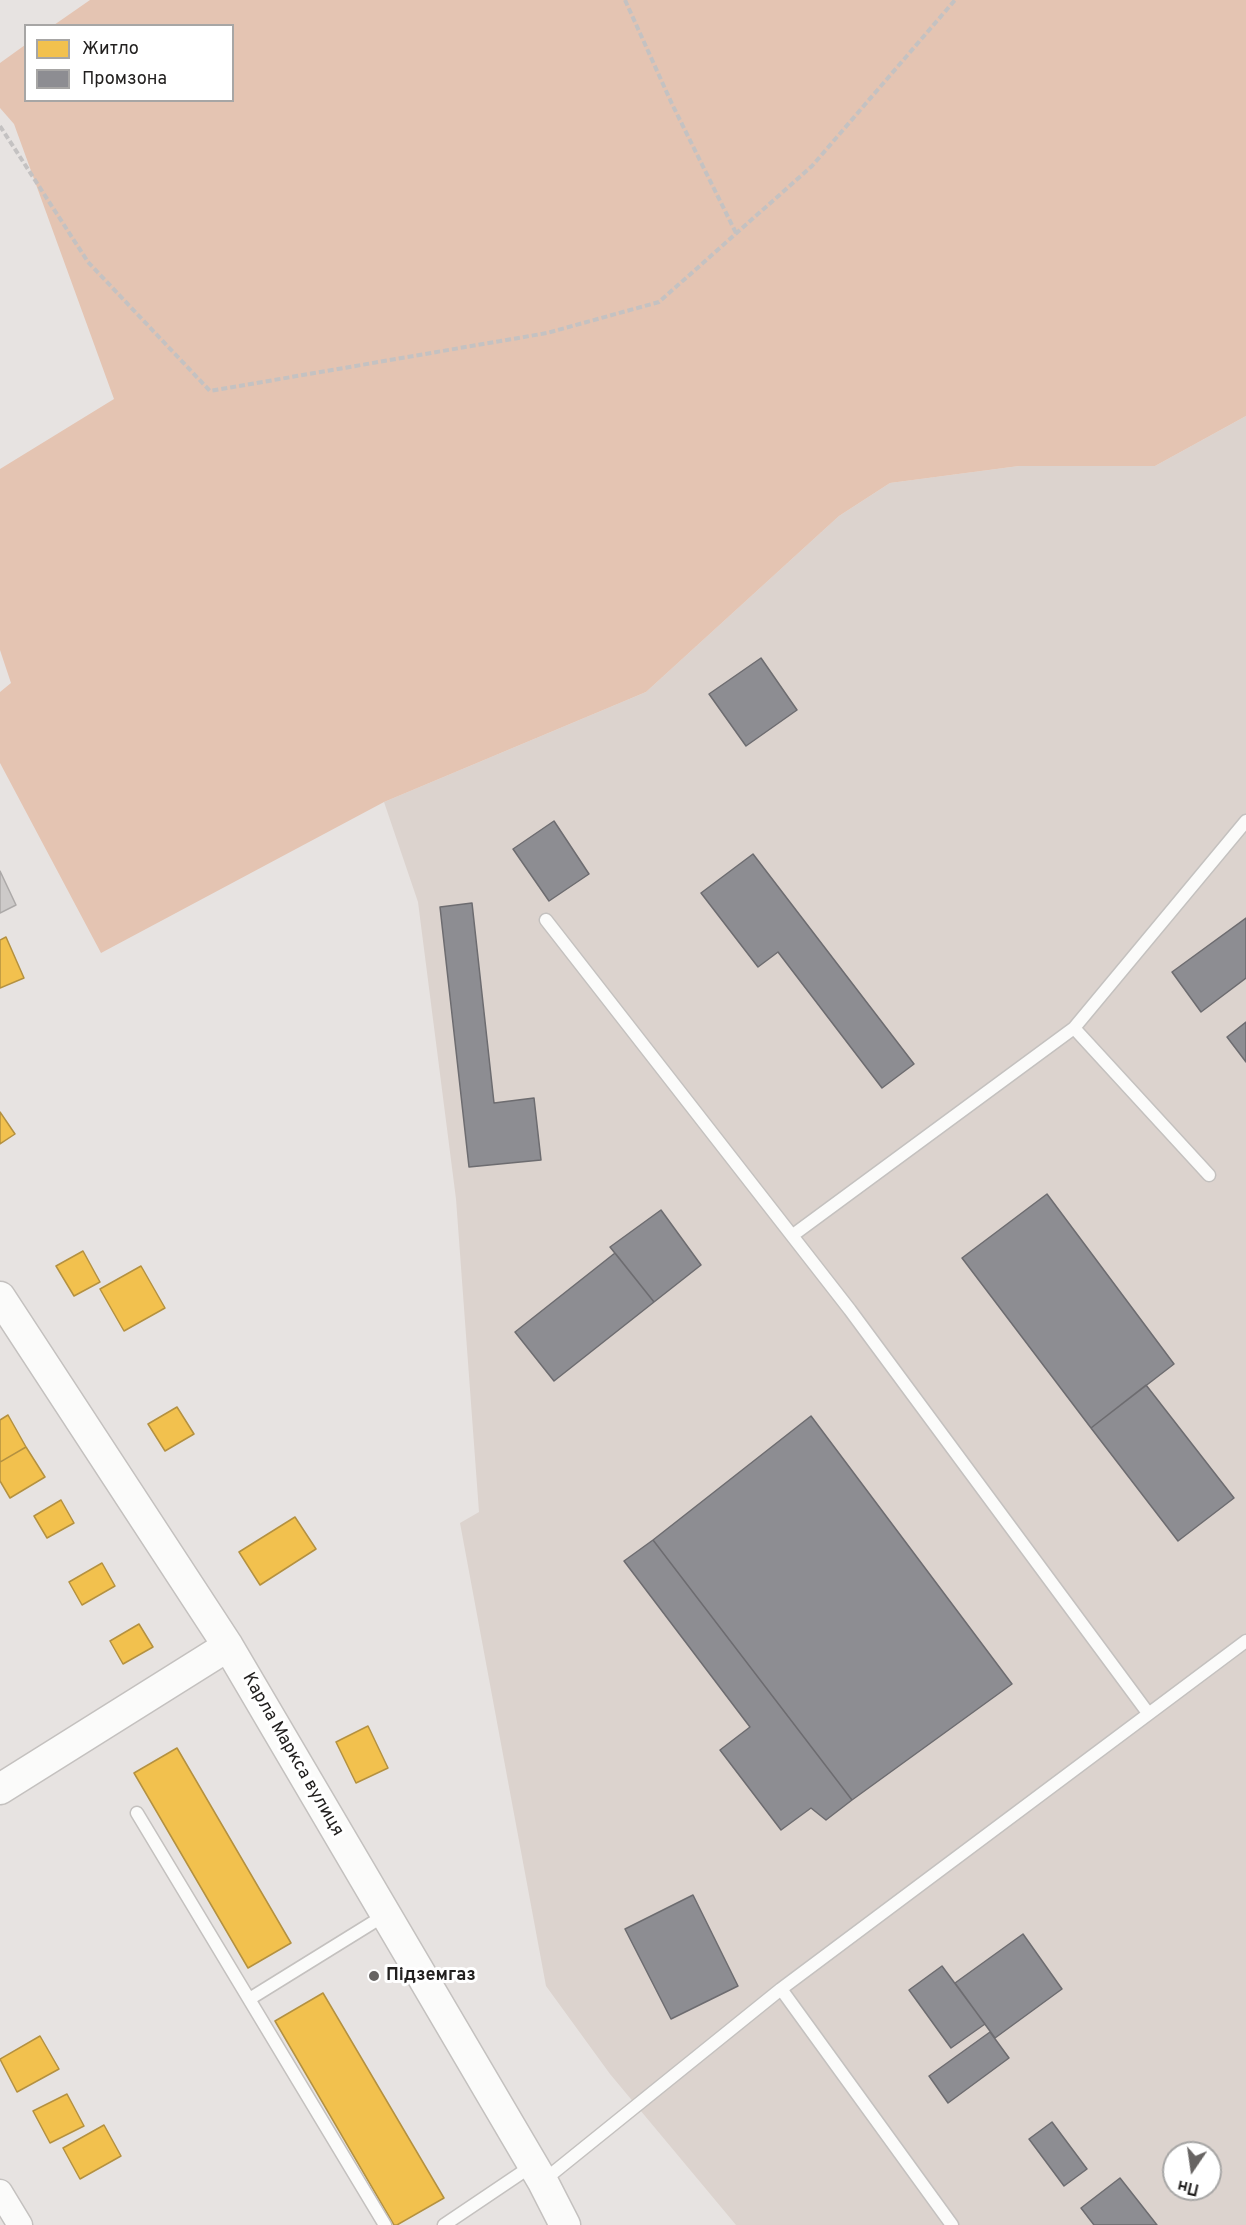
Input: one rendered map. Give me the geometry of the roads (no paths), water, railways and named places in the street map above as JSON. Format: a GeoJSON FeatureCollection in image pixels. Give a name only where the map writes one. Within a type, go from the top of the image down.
{"type":"FeatureCollection","features":[{"type":"Feature","properties":{"kind":"street","name":"Карла Маркса вулиця"},"geometry":{"type":"LineString","coordinates":[[0,1297],[228,1646],[538,2174],[565,2225]]}},
{"type":"Feature","properties":{"kind":"street"},"geometry":{"type":"LineString","coordinates":[[0,1788],[228,1646]]}},
{"type":"Feature","properties":{"kind":"street"},"geometry":{"type":"LineString","coordinates":[[0,2192],[20,2225]]}},
{"type":"Feature","properties":{"kind":"lane"},"geometry":{"type":"LineString","coordinates":[[793,1236],[1074,1028],[1246,821]]}},
{"type":"Feature","properties":{"kind":"lane"},"geometry":{"type":"LineString","coordinates":[[546,920],[793,1236],[1149,1713]]}},
{"type":"Feature","properties":{"kind":"lane"},"geometry":{"type":"LineString","coordinates":[[1074,1028],[1209,1175]]}},
{"type":"Feature","properties":{"kind":"lane"},"geometry":{"type":"LineString","coordinates":[[444,2225],[538,2174],[1246,1641]]}},
{"type":"Feature","properties":{"kind":"lane"},"geometry":{"type":"LineString","coordinates":[[137,1813],[386,2225]]}},
{"type":"Feature","properties":{"kind":"lane"},"geometry":{"type":"LineString","coordinates":[[250,1998],[385,1915]]}},
{"type":"Feature","properties":{"kind":"lane"},"geometry":{"type":"LineString","coordinates":[[781,1989],[952,2225]]}},
{"type":"Feature","properties":{"kind":"place","name":"Підземгаз"},"geometry":{"type":"Point","coordinates":[374,1976]}}]}
